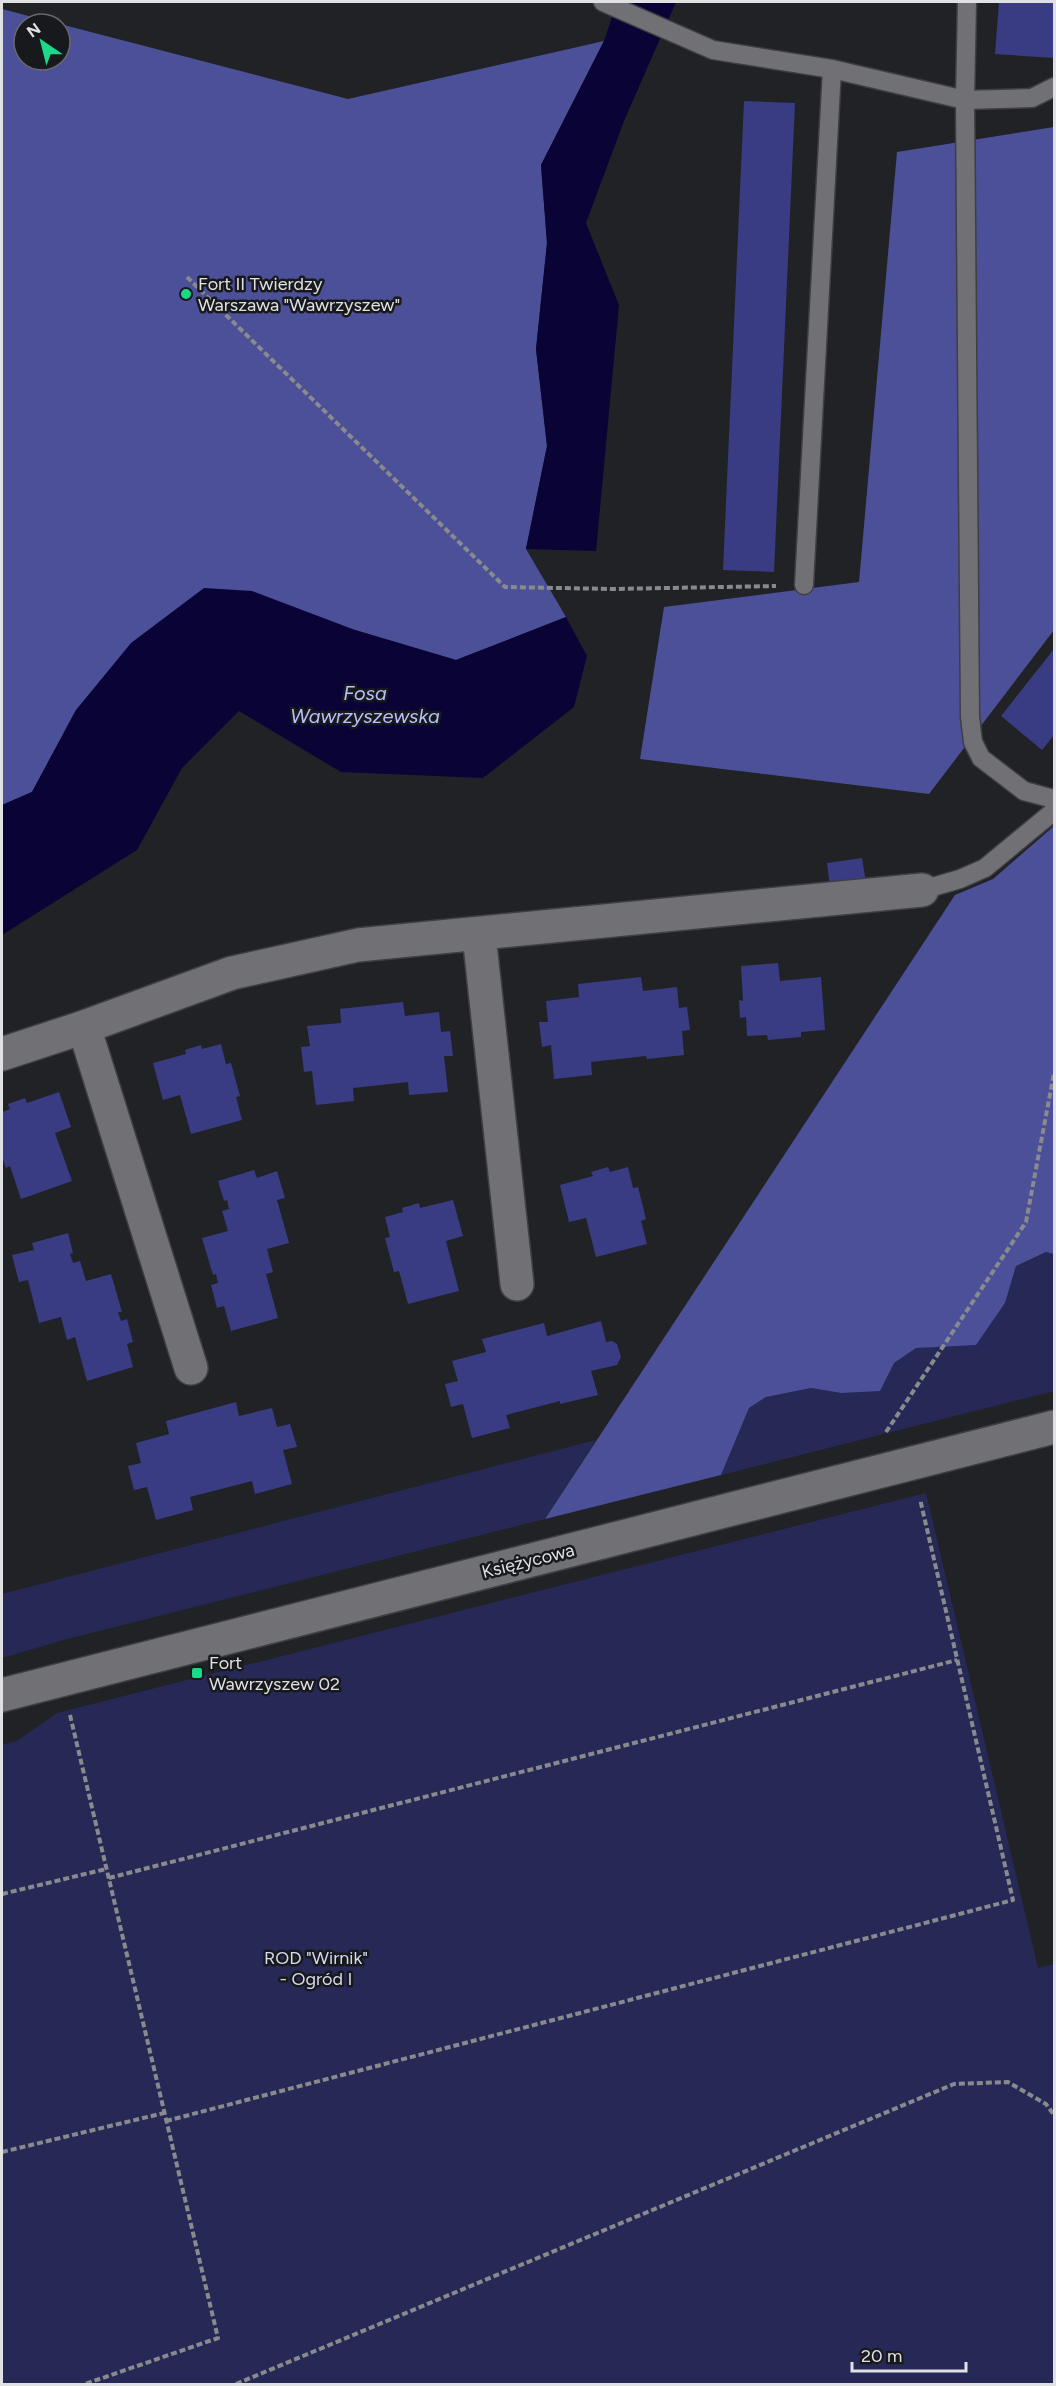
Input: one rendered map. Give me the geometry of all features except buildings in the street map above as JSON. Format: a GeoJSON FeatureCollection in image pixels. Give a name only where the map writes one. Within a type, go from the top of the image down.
{"type":"FeatureCollection","features":[{"type":"Feature","properties":{"kind":"street"},"geometry":{"type":"LineString","coordinates":[[2,1053],[84,1027],[232,973],[358,945],[922,890]]}},
{"type":"Feature","properties":{"kind":"street"},"geometry":{"type":"LineString","coordinates":[[479,935],[517,1284]]}},
{"type":"Feature","properties":{"kind":"street"},"geometry":{"type":"LineString","coordinates":[[84,1027],[191,1368]]}},
{"type":"Feature","properties":{"kind":"street","name":"Księżycowa"},"geometry":{"type":"LineString","coordinates":[[2,1695],[1054,1427]]}},
{"type":"Feature","properties":{"kind":"lane"},"geometry":{"type":"LineString","coordinates":[[603,2],[712,50],[832,69],[964,100],[1032,98],[1054,87]]}},
{"type":"Feature","properties":{"kind":"lane"},"geometry":{"type":"LineString","coordinates":[[967,2],[964,100],[970,717],[973,742],[981,758],[1024,791],[1054,799]]}},
{"type":"Feature","properties":{"kind":"lane"},"geometry":{"type":"LineString","coordinates":[[804,585],[832,69]]}},
{"type":"Feature","properties":{"kind":"lane"},"geometry":{"type":"LineString","coordinates":[[922,890],[960,879],[985,868],[1054,811]]}},
{"type":"Feature","properties":{"kind":"path"},"geometry":{"type":"LineString","coordinates":[[187,277],[504,587],[613,589],[804,585]]}},
{"type":"Feature","properties":{"kind":"path"},"geometry":{"type":"LineString","coordinates":[[885,1434],[1026,1222],[1054,1073]]}},
{"type":"Feature","properties":{"kind":"path"},"geometry":{"type":"LineString","coordinates":[[166,2121],[1014,1900],[919,1495]]}},
{"type":"Feature","properties":{"kind":"path"},"geometry":{"type":"LineString","coordinates":[[109,1878],[957,1660]]}},
{"type":"Feature","properties":{"kind":"path"},"geometry":{"type":"LineString","coordinates":[[69,1711],[218,2338],[85,2385]]}},
{"type":"Feature","properties":{"kind":"path"},"geometry":{"type":"LineString","coordinates":[[2,1894],[106,1869]]}},
{"type":"Feature","properties":{"kind":"path"},"geometry":{"type":"LineString","coordinates":[[236,2385],[954,2084],[1008,2082],[1046,2104],[1054,2115]]}},
{"type":"Feature","properties":{"kind":"path"},"geometry":{"type":"LineString","coordinates":[[2,2152],[164,2113]]}},
{"type":"Feature","properties":{"kind":"green space"},"geometry":{"type":"Polygon","coordinates":[[[1046,1252],[1054,1254],[1054,1391],[721,1475],[749,1408],[766,1397],[811,1388],[841,1393],[916,1348],[976,1344],[1005,1303],[1016,1266],[1046,1252]]]}},
{"type":"Feature","properties":{"kind":"green space"},"geometry":{"type":"Polygon","coordinates":[[[596,1440],[545,1519],[67,1639],[2,1658],[2,1594],[596,1440]]]}},
{"type":"Feature","properties":{"kind":"green space","name":"ROD \"Wirnik\" - Ogród I"},"geometry":{"type":"Polygon","coordinates":[[[926,1493],[1038,1968],[1054,1964],[1054,2384],[2,2384],[2,1745],[17,1741],[57,1713],[926,1493]]]}},
{"type":"Feature","properties":{"kind":"shaded area"},"geometry":{"type":"Polygon","coordinates":[[[2,9],[13,12],[12,72],[72,72],[72,27],[348,99],[604,41],[541,165],[547,243],[536,349],[547,446],[526,549],[566,617],[456,660],[355,630],[76,710],[32,792],[2,805],[2,9]]]}},
{"type":"Feature","properties":{"kind":"shaded area"},"geometry":{"type":"Polygon","coordinates":[[[1054,127],[1054,630],[929,794],[640,759],[664,607],[859,582],[897,152],[1054,127]]]}},
{"type":"Feature","properties":{"kind":"shaded area"},"geometry":{"type":"Polygon","coordinates":[[[1054,826],[1054,1254],[1046,1252],[1016,1266],[1005,1303],[976,1345],[916,1348],[894,1363],[880,1391],[841,1393],[811,1388],[766,1397],[749,1408],[721,1475],[545,1519],[955,895],[993,879],[1054,826]]]}},
{"type":"Feature","properties":{"kind":"water"},"geometry":{"type":"Polygon","coordinates":[[[617,2],[676,2],[624,121],[586,223],[619,305],[596,551],[526,549],[547,446],[536,349],[547,243],[541,165],[604,41],[617,2]]]}},
{"type":"Feature","properties":{"kind":"water","name":"Fosa Wawrzyszewska"},"geometry":{"type":"Polygon","coordinates":[[[204,588],[252,591],[355,630],[456,660],[566,617],[587,656],[574,707],[483,778],[341,772],[239,711],[182,768],[137,850],[2,935],[2,805],[32,792],[76,710],[131,643],[204,588]]]}},
{"type":"Feature","properties":{"kind":"place","name":"Fort II Twierdzy Warszawa \"Wawrzyszew\""},"geometry":{"type":"Point","coordinates":[186,294]}},
{"type":"Feature","properties":{"kind":"place","name":"Fort Wawrzyszew 02"},"geometry":{"type":"Point","coordinates":[197,1673]}}]}
